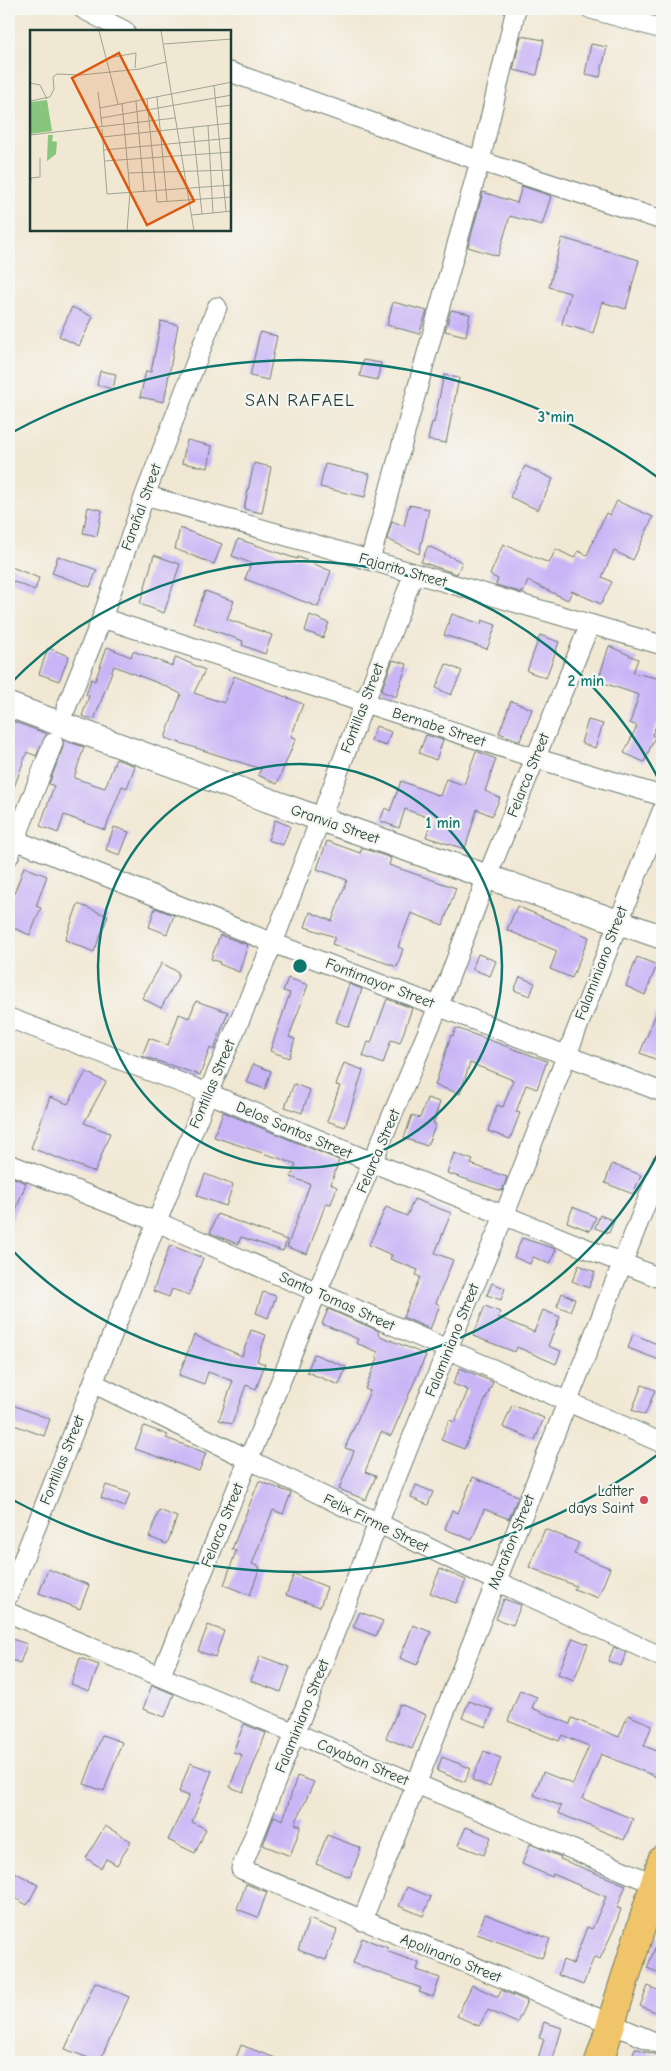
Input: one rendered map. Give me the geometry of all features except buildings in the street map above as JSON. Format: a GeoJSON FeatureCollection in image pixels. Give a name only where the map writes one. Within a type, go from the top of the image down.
{"type":"FeatureCollection","features":[{"type":"Feature","properties":{"kind":"main road"},"geometry":{"type":"LineString","coordinates":[[599,2062],[660,1877]]}},
{"type":"Feature","properties":{"kind":"street"},"geometry":{"type":"LineString","coordinates":[[83,9],[123,30]]}},
{"type":"Feature","properties":{"kind":"street"},"geometry":{"type":"LineString","coordinates":[[370,560],[480,161],[516,9]]}},
{"type":"Feature","properties":{"kind":"street"},"geometry":{"type":"LineString","coordinates":[[591,9],[662,29]]}},
{"type":"Feature","properties":{"kind":"street"},"geometry":{"type":"LineString","coordinates":[[231,72],[480,161],[662,220]]}},
{"type":"Feature","properties":{"kind":"street","name":"Farañal Street"},"geometry":{"type":"LineString","coordinates":[[66,708],[102,618],[145,495],[217,307]]}},
{"type":"Feature","properties":{"kind":"street","name":"Fajarito Street"},"geometry":{"type":"LineString","coordinates":[[145,495],[662,645]]}},
{"type":"Feature","properties":{"kind":"street","name":"Fontillas Street"},"geometry":{"type":"LineString","coordinates":[[9,1595],[208,1093],[273,943],[414,573]]}},
{"type":"Feature","properties":{"kind":"street","name":"Bernabe Street"},"geometry":{"type":"LineString","coordinates":[[102,618],[535,758],[662,796]]}},
{"type":"Feature","properties":{"kind":"street","name":"Felarca Street"},"geometry":{"type":"LineString","coordinates":[[160,1677],[317,1292],[374,1164],[439,1005],[487,877],[590,624]]}},
{"type":"Feature","properties":{"kind":"street","name":"Granvia Street"},"geometry":{"type":"LineString","coordinates":[[9,705],[320,819],[618,920],[662,937]]}},
{"type":"Feature","properties":{"kind":"street"},"geometry":{"type":"LineString","coordinates":[[12,848],[53,743]]}},
{"type":"Feature","properties":{"kind":"street","name":"Falaminiano Street"},"geometry":{"type":"LineString","coordinates":[[241,1869],[447,1350],[504,1216],[662,811]]}},
{"type":"Feature","properties":{"kind":"street","name":"Fontimayor Street"},"geometry":{"type":"LineString","coordinates":[[12,848],[439,1005],[662,1092]]}},
{"type":"Feature","properties":{"kind":"street","name":"Delos Santos Street"},"geometry":{"type":"LineString","coordinates":[[9,1018],[208,1093],[374,1164],[662,1279]]}},
{"type":"Feature","properties":{"kind":"street","name":"Marañon Street"},"geometry":{"type":"LineString","coordinates":[[362,1921],[662,1163]]}},
{"type":"Feature","properties":{"kind":"street","name":"Santo Tomas Street"},"geometry":{"type":"LineString","coordinates":[[9,1164],[156,1222],[662,1443]]}},
{"type":"Feature","properties":{"kind":"street","name":"Felix Firme Street"},"geometry":{"type":"LineString","coordinates":[[93,1383],[496,1581],[662,1657]]}},
{"type":"Feature","properties":{"kind":"street","name":"Cayaban Street"},"geometry":{"type":"LineString","coordinates":[[9,1613],[416,1784],[660,1877]]}},
{"type":"Feature","properties":{"kind":"street","name":"Apolinario Street"},"geometry":{"type":"LineString","coordinates":[[241,1869],[662,2045]]}},
{"type":"Feature","properties":{"kind":"place","name":"Latter days Saint"},"geometry":{"type":"Point","coordinates":[644,1500]}},
{"type":"Feature","properties":{"kind":"district","name":"SAN RAFAEL"},"geometry":{"type":"Point","coordinates":[300,400]}}]}
